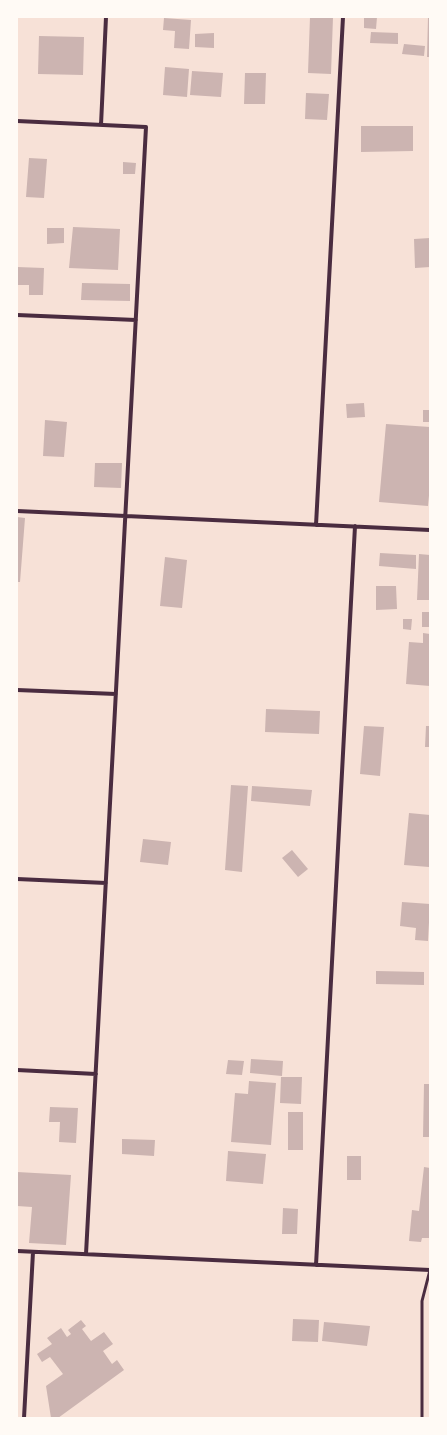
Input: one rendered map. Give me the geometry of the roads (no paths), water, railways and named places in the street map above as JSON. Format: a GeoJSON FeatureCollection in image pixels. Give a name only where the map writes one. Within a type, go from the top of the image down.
{"type":"FeatureCollection","features":[{"type":"Feature","properties":{"kind":"street"},"geometry":{"type":"LineString","coordinates":[[101,125],[106,17]]}},
{"type":"Feature","properties":{"kind":"street"},"geometry":{"type":"LineString","coordinates":[[316,525],[344,17]]}},
{"type":"Feature","properties":{"kind":"street"},"geometry":{"type":"LineString","coordinates":[[17,121],[146,127],[86,1254]]}},
{"type":"Feature","properties":{"kind":"street"},"geometry":{"type":"LineString","coordinates":[[17,315],[136,320]]}},
{"type":"Feature","properties":{"kind":"street"},"geometry":{"type":"LineString","coordinates":[[17,511],[430,530]]}},
{"type":"Feature","properties":{"kind":"street"},"geometry":{"type":"LineString","coordinates":[[316,1265],[354,526]]}},
{"type":"Feature","properties":{"kind":"street"},"geometry":{"type":"LineString","coordinates":[[17,690],[116,694]]}},
{"type":"Feature","properties":{"kind":"street"},"geometry":{"type":"LineString","coordinates":[[17,879],[106,883]]}},
{"type":"Feature","properties":{"kind":"street"},"geometry":{"type":"LineString","coordinates":[[17,1070],[96,1074]]}},
{"type":"Feature","properties":{"kind":"street"},"geometry":{"type":"LineString","coordinates":[[17,1251],[430,1270]]}},
{"type":"Feature","properties":{"kind":"street"},"geometry":{"type":"LineString","coordinates":[[24,1418],[33,1252]]}},
{"type":"Feature","properties":{"kind":"lane"},"geometry":{"type":"LineString","coordinates":[[422,1418],[422,1301],[430,1270]]}}]}
